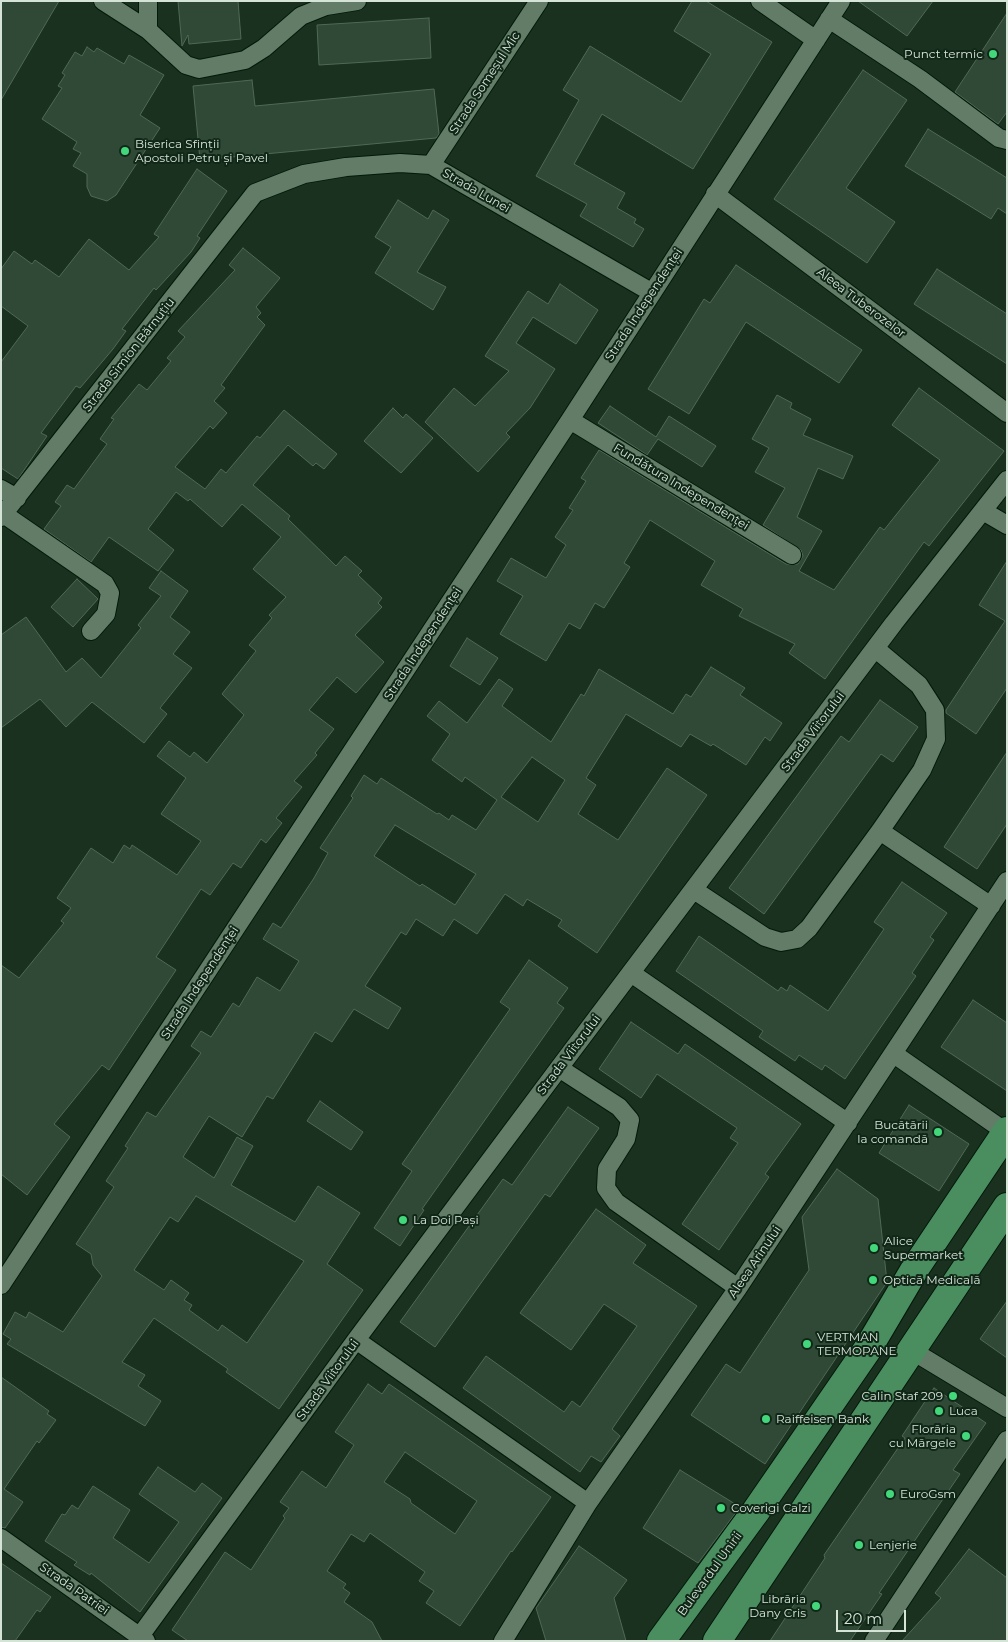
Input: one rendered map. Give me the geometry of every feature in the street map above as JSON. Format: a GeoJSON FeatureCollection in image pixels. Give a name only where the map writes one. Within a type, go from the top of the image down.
{"type":"FeatureCollection","features":[{"type":"Feature","properties":{"kind":"main road","name":"Bulevardul Unirii"},"geometry":{"type":"LineString","coordinates":[[662,1641],[756,1511],[867,1350],[916,1267],[1006,1131]]}},
{"type":"Feature","properties":{"kind":"main road"},"geometry":{"type":"LineString","coordinates":[[717,1641],[1007,1206]]}},
{"type":"Feature","properties":{"kind":"street"},"geometry":{"type":"LineString","coordinates":[[104,1],[148,30],[186,66],[199,69],[245,60],[264,48],[301,16],[326,6],[358,1]]}},
{"type":"Feature","properties":{"kind":"street"},"geometry":{"type":"LineString","coordinates":[[148,1],[148,30]]}},
{"type":"Feature","properties":{"kind":"street","name":"Strada Someșul Mic"},"geometry":{"type":"LineString","coordinates":[[431,165],[539,1]]}},
{"type":"Feature","properties":{"kind":"street"},"geometry":{"type":"LineString","coordinates":[[760,1],[816,40]]}},
{"type":"Feature","properties":{"kind":"street","name":"Strada Independenței"},"geometry":{"type":"LineString","coordinates":[[1,1285],[570,420],[651,292],[841,1]]}},
{"type":"Feature","properties":{"kind":"street"},"geometry":{"type":"LineString","coordinates":[[829,19],[920,79],[999,138],[1007,140]]}},
{"type":"Feature","properties":{"kind":"street","name":"Strada Lunei"},"geometry":{"type":"LineString","coordinates":[[256,193],[304,174],[346,167],[400,163],[431,165],[651,292]]}},
{"type":"Feature","properties":{"kind":"street","name":"Strada Simion Bărnuțiu"},"geometry":{"type":"LineString","coordinates":[[3,516],[256,193]]}},
{"type":"Feature","properties":{"kind":"street","name":"Aleea Tuberozelor"},"geometry":{"type":"LineString","coordinates":[[715,194],[1007,413]]}},
{"type":"Feature","properties":{"kind":"street","name":"Fundătura Independenței"},"geometry":{"type":"LineString","coordinates":[[570,420],[792,554]]}},
{"type":"Feature","properties":{"kind":"street","name":"Strada Viitorului"},"geometry":{"type":"LineString","coordinates":[[143,1639],[356,1340],[876,649],[1007,480]]}},
{"type":"Feature","properties":{"kind":"street"},"geometry":{"type":"LineString","coordinates":[[1,489],[17,498]]}},
{"type":"Feature","properties":{"kind":"street"},"geometry":{"type":"LineString","coordinates":[[983,511],[1007,525]]}},
{"type":"Feature","properties":{"kind":"street"},"geometry":{"type":"LineString","coordinates":[[3,516],[105,584],[110,593],[106,614],[91,630]]}},
{"type":"Feature","properties":{"kind":"street"},"geometry":{"type":"LineString","coordinates":[[694,890],[765,937],[781,942],[797,939],[809,928],[922,770],[936,740],[934,710],[919,685],[876,649]]}},
{"type":"Feature","properties":{"kind":"street"},"geometry":{"type":"LineString","coordinates":[[880,831],[990,906]]}},
{"type":"Feature","properties":{"kind":"street","name":"Aleea Arinului"},"geometry":{"type":"LineString","coordinates":[[503,1641],[588,1503],[738,1288],[1007,881]]}},
{"type":"Feature","properties":{"kind":"street"},"geometry":{"type":"LineString","coordinates":[[631,973],[848,1123]]}},
{"type":"Feature","properties":{"kind":"street"},"geometry":{"type":"LineString","coordinates":[[894,1054],[1006,1131]]}},
{"type":"Feature","properties":{"kind":"street"},"geometry":{"type":"LineString","coordinates":[[559,1068],[619,1107],[630,1120],[626,1139],[607,1169],[606,1188],[616,1202],[738,1288]]}},
{"type":"Feature","properties":{"kind":"street"},"geometry":{"type":"LineString","coordinates":[[356,1340],[588,1503]]}},
{"type":"Feature","properties":{"kind":"street"},"geometry":{"type":"LineString","coordinates":[[911,1350],[1007,1408]]}},
{"type":"Feature","properties":{"kind":"street"},"geometry":{"type":"LineString","coordinates":[[874,1641],[1007,1440]]}},
{"type":"Feature","properties":{"kind":"street","name":"Strada Patriei"},"geometry":{"type":"LineString","coordinates":[[1,1538],[143,1639]]}},
{"type":"Feature","properties":{"kind":"building"},"geometry":{"type":"Polygon","coordinates":[[[1,1],[59,1],[1,100],[1,1]]]}},
{"type":"Feature","properties":{"kind":"building"},"geometry":{"type":"Polygon","coordinates":[[[178,1],[238,1],[241,39],[189,44],[188,35],[182,46],[178,1]]]}},
{"type":"Feature","properties":{"kind":"building"},"geometry":{"type":"Polygon","coordinates":[[[692,1],[706,1],[772,42],[693,169],[602,114],[574,164],[625,193],[617,208],[636,219],[634,223],[644,229],[633,247],[580,216],[587,204],[536,176],[579,100],[563,90],[590,46],[681,102],[711,54],[674,31],[692,1]]]}},
{"type":"Feature","properties":{"kind":"building"},"geometry":{"type":"Polygon","coordinates":[[[858,1],[933,1],[907,36],[858,1]]]}},
{"type":"Feature","properties":{"kind":"building","name":"Punct termic"},"geometry":{"type":"Polygon","coordinates":[[[1007,13],[1007,112],[998,124],[955,92],[1007,13]]]}},
{"type":"Feature","properties":{"kind":"building"},"geometry":{"type":"Polygon","coordinates":[[[429,18],[431,58],[319,65],[317,25],[429,18]]]}},
{"type":"Feature","properties":{"kind":"building"},"geometry":{"type":"Polygon","coordinates":[[[87,47],[94,52],[97,48],[124,64],[129,55],[164,75],[140,115],[160,128],[116,195],[107,201],[91,196],[87,187],[87,174],[73,166],[81,153],[73,149],[77,142],[42,119],[62,88],[58,86],[65,75],[62,73],[75,52],[82,56],[87,47]]]}},
{"type":"Feature","properties":{"kind":"building"},"geometry":{"type":"Polygon","coordinates":[[[863,70],[907,100],[846,188],[895,222],[867,263],[774,199],[863,70]]]}},
{"type":"Feature","properties":{"kind":"building"},"geometry":{"type":"Polygon","coordinates":[[[252,80],[255,106],[434,89],[439,134],[436,138],[200,160],[193,86],[252,80]]]}},
{"type":"Feature","properties":{"kind":"building"},"geometry":{"type":"Polygon","coordinates":[[[928,129],[1007,178],[1007,214],[998,208],[991,219],[905,166],[928,129]]]}},
{"type":"Feature","properties":{"kind":"building"},"geometry":{"type":"Polygon","coordinates":[[[197,169],[227,191],[197,236],[200,238],[191,252],[156,290],[154,288],[122,329],[126,331],[113,349],[80,388],[76,386],[41,433],[47,436],[18,479],[1,468],[1,362],[28,326],[1,306],[1,269],[14,251],[32,264],[35,260],[59,277],[89,239],[129,270],[159,237],[154,234],[197,169]]]}},
{"type":"Feature","properties":{"kind":"building"},"geometry":{"type":"Polygon","coordinates":[[[398,200],[428,219],[433,210],[449,220],[417,272],[446,287],[433,310],[375,273],[391,247],[375,237],[398,200]]]}},
{"type":"Feature","properties":{"kind":"building"},"geometry":{"type":"Polygon","coordinates":[[[243,248],[280,278],[256,307],[261,313],[257,317],[265,325],[221,385],[225,388],[214,401],[227,413],[213,429],[210,426],[175,467],[205,489],[221,469],[226,473],[257,436],[260,438],[284,410],[337,454],[324,469],[316,463],[313,466],[288,445],[253,485],[290,516],[288,519],[336,566],[345,556],[362,571],[358,575],[382,598],[378,603],[382,607],[355,635],[384,662],[356,693],[337,677],[309,710],[334,729],[315,753],[317,755],[294,781],[302,787],[276,818],[282,823],[266,843],[261,839],[241,868],[233,863],[210,895],[201,889],[156,957],[176,970],[109,1070],[102,1065],[54,1124],[70,1137],[27,1195],[1,1174],[1,965],[19,978],[64,923],[61,921],[71,908],[57,898],[91,848],[113,863],[124,845],[130,849],[132,845],[177,875],[201,841],[161,814],[186,778],[157,756],[169,741],[190,757],[194,752],[207,763],[244,715],[222,694],[256,651],[249,645],[272,618],[269,615],[286,597],[253,569],[281,537],[242,504],[222,527],[190,499],[188,501],[176,492],[148,529],[174,550],[158,571],[109,537],[91,562],[44,529],[61,506],[55,502],[67,485],[74,489],[107,444],[100,439],[114,419],[111,418],[139,384],[147,390],[171,361],[167,358],[185,337],[178,331],[235,270],[229,265],[243,248]]]}},
{"type":"Feature","properties":{"kind":"building"},"geometry":{"type":"Polygon","coordinates":[[[736,265],[862,350],[839,383],[746,322],[689,414],[648,389],[704,299],[710,303],[736,265]]]}},
{"type":"Feature","properties":{"kind":"building"},"geometry":{"type":"Polygon","coordinates":[[[937,269],[1007,314],[1007,364],[914,304],[937,269]]]}},
{"type":"Feature","properties":{"kind":"building"},"geometry":{"type":"Polygon","coordinates":[[[560,284],[598,310],[576,344],[533,317],[516,343],[555,369],[530,408],[506,433],[510,437],[478,472],[425,422],[454,388],[475,406],[509,371],[485,356],[528,291],[548,304],[560,284]]]}},
{"type":"Feature","properties":{"kind":"building"},"geometry":{"type":"Polygon","coordinates":[[[919,388],[1004,451],[929,546],[924,542],[825,679],[789,653],[795,644],[739,616],[743,609],[701,585],[715,561],[650,520],[624,563],[630,567],[604,608],[595,603],[580,629],[569,623],[546,661],[500,634],[523,596],[497,581],[511,558],[546,578],[566,545],[555,537],[573,510],[569,508],[586,481],[581,478],[599,450],[786,564],[798,564],[803,556],[801,550],[763,525],[785,488],[755,472],[769,448],[752,439],[777,395],[792,403],[790,408],[811,419],[803,435],[853,456],[843,479],[818,468],[797,517],[822,531],[799,571],[834,590],[880,527],[884,530],[940,460],[892,425],[919,388]]]}},
{"type":"Feature","properties":{"kind":"building"},"geometry":{"type":"Polygon","coordinates":[[[610,406],[656,437],[669,416],[716,446],[702,467],[658,439],[647,455],[598,423],[610,406]]]}},
{"type":"Feature","properties":{"kind":"building"},"geometry":{"type":"Polygon","coordinates":[[[393,408],[403,418],[406,414],[433,438],[401,473],[364,441],[393,408]]]}},
{"type":"Feature","properties":{"kind":"building"},"geometry":{"type":"Polygon","coordinates":[[[1007,561],[1007,688],[976,734],[946,713],[946,710],[1005,621],[979,605],[1007,561]]]}},
{"type":"Feature","properties":{"kind":"building"},"geometry":{"type":"Polygon","coordinates":[[[161,571],[188,591],[170,617],[190,632],[173,654],[192,668],[160,708],[167,714],[144,743],[92,702],[66,727],[40,699],[1,728],[1,635],[26,617],[66,672],[82,658],[101,678],[141,628],[138,625],[161,596],[149,588],[161,571]]]}},
{"type":"Feature","properties":{"kind":"building"},"geometry":{"type":"Polygon","coordinates":[[[77,579],[98,599],[73,627],[51,607],[77,579]]]}},
{"type":"Feature","properties":{"kind":"building"},"geometry":{"type":"Polygon","coordinates":[[[467,638],[498,658],[480,685],[450,666],[467,638]]]}},
{"type":"Feature","properties":{"kind":"building"},"geometry":{"type":"Polygon","coordinates":[[[711,667],[745,688],[740,695],[782,723],[770,741],[765,737],[746,765],[713,744],[711,746],[690,734],[681,747],[626,714],[586,778],[596,785],[578,814],[618,840],[667,768],[707,795],[597,953],[558,926],[562,920],[527,899],[523,906],[505,894],[477,934],[454,919],[443,936],[416,919],[406,935],[401,932],[365,986],[401,1008],[388,1029],[354,1009],[332,1042],[315,1032],[273,1099],[267,1096],[242,1137],[209,1116],[183,1157],[214,1178],[237,1137],[253,1146],[231,1185],[295,1222],[318,1186],[360,1213],[327,1264],[363,1290],[279,1409],[226,1372],[228,1369],[154,1318],[122,1362],[145,1375],[138,1386],[161,1401],[145,1426],[7,1344],[11,1339],[3,1334],[15,1312],[26,1318],[29,1312],[63,1332],[102,1276],[93,1265],[91,1254],[76,1244],[114,1187],[106,1181],[128,1148],[125,1146],[147,1112],[156,1117],[201,1053],[191,1046],[201,1031],[211,1037],[233,1003],[239,1007],[257,977],[280,991],[299,961],[263,939],[273,923],[281,928],[314,878],[328,853],[320,848],[353,798],[351,796],[364,775],[377,784],[381,778],[437,814],[439,813],[449,820],[452,815],[476,830],[497,800],[465,777],[462,782],[432,760],[450,734],[427,716],[439,701],[467,723],[499,679],[513,689],[502,706],[551,742],[581,694],[584,696],[599,669],[673,714],[686,694],[691,697],[711,667]],[[532,757],[501,797],[538,822],[565,780],[532,757]],[[395,825],[374,856],[420,886],[422,884],[455,905],[476,874],[395,825]],[[196,1196],[178,1222],[170,1217],[134,1270],[164,1290],[171,1280],[189,1293],[184,1300],[192,1305],[189,1310],[218,1331],[222,1325],[247,1343],[304,1261],[196,1196]]]}},
{"type":"Feature","properties":{"kind":"building"},"geometry":{"type":"Polygon","coordinates":[[[880,700],[918,727],[893,762],[881,754],[764,914],[729,888],[841,736],[849,742],[880,700]]]}},
{"type":"Feature","properties":{"kind":"building"},"geometry":{"type":"Polygon","coordinates":[[[1007,752],[1007,824],[977,869],[944,847],[1007,752]]]}},
{"type":"Feature","properties":{"kind":"building"},"geometry":{"type":"Polygon","coordinates":[[[902,882],[947,913],[930,937],[934,940],[912,973],[916,976],[845,1079],[825,1065],[822,1070],[799,1055],[795,1061],[759,1037],[763,1031],[676,971],[699,936],[778,991],[781,987],[787,991],[790,985],[828,1011],[884,929],[874,922],[902,882]]]}},
{"type":"Feature","properties":{"kind":"building"},"geometry":{"type":"Polygon","coordinates":[[[529,960],[568,988],[557,1003],[564,1008],[422,1209],[424,1210],[400,1246],[374,1228],[412,1171],[402,1164],[510,1009],[500,1002],[529,960]]]}},
{"type":"Feature","properties":{"kind":"building"},"geometry":{"type":"Polygon","coordinates":[[[973,1000],[1007,1023],[1007,1091],[941,1047],[973,1000]]]}},
{"type":"Feature","properties":{"kind":"building"},"geometry":{"type":"Polygon","coordinates":[[[631,1022],[678,1054],[685,1044],[801,1124],[765,1174],[769,1177],[719,1250],[682,1224],[738,1143],[730,1138],[737,1128],[657,1074],[641,1098],[599,1069],[631,1022]]]}},
{"type":"Feature","properties":{"kind":"building"},"geometry":{"type":"Polygon","coordinates":[[[320,1101],[363,1132],[351,1150],[307,1121],[320,1101]]]}},
{"type":"Feature","properties":{"kind":"building"},"geometry":{"type":"Polygon","coordinates":[[[909,1105],[969,1144],[939,1191],[879,1153],[909,1105]]]}},
{"type":"Feature","properties":{"kind":"building"},"geometry":{"type":"Polygon","coordinates":[[[568,1107],[599,1128],[550,1197],[545,1194],[435,1347],[400,1322],[503,1179],[512,1185],[568,1107]]]}},
{"type":"Feature","properties":{"kind":"building"},"geometry":{"type":"Polygon","coordinates":[[[837,1169],[878,1199],[887,1282],[765,1464],[691,1415],[726,1364],[740,1373],[809,1270],[802,1217],[837,1169]]]}},
{"type":"Feature","properties":{"kind":"building"},"geometry":{"type":"Polygon","coordinates":[[[596,1209],[646,1245],[633,1263],[697,1306],[612,1429],[620,1436],[601,1462],[591,1456],[580,1472],[463,1388],[486,1356],[564,1412],[572,1401],[580,1407],[637,1326],[604,1304],[571,1350],[520,1313],[596,1209]]]}},
{"type":"Feature","properties":{"kind":"building"},"geometry":{"type":"Polygon","coordinates":[[[1007,1301],[1007,1358],[980,1339],[1007,1301]]]}},
{"type":"Feature","properties":{"kind":"building"},"geometry":{"type":"Polygon","coordinates":[[[1,1377],[49,1411],[47,1414],[56,1420],[39,1443],[37,1441],[4,1489],[23,1502],[5,1528],[1,1527],[1,1377]]]}},
{"type":"Feature","properties":{"kind":"building"},"geometry":{"type":"Polygon","coordinates":[[[368,1384],[382,1394],[389,1384],[551,1497],[511,1551],[460,1626],[426,1603],[434,1591],[419,1581],[425,1572],[370,1533],[364,1542],[351,1534],[327,1571],[346,1584],[343,1588],[350,1593],[344,1602],[372,1622],[382,1641],[188,1641],[172,1630],[225,1552],[251,1570],[285,1518],[283,1516],[289,1508],[280,1502],[302,1471],[326,1488],[354,1445],[335,1432],[368,1384]],[[405,1452],[384,1482],[410,1499],[411,1503],[455,1534],[477,1501],[405,1452]]]}},
{"type":"Feature","properties":{"kind":"building"},"geometry":{"type":"Polygon","coordinates":[[[934,1388],[986,1423],[953,1470],[960,1474],[879,1593],[882,1594],[850,1641],[770,1641],[825,1558],[824,1555],[905,1438],[902,1436],[934,1388]]]}},
{"type":"Feature","properties":{"kind":"building"},"geometry":{"type":"Polygon","coordinates":[[[158,1467],[195,1492],[202,1483],[222,1498],[140,1612],[91,1573],[90,1575],[74,1565],[77,1562],[45,1541],[62,1514],[65,1515],[72,1505],[78,1509],[93,1486],[130,1510],[113,1538],[149,1563],[179,1522],[139,1494],[158,1467]]]}},
{"type":"Feature","properties":{"kind":"building"},"geometry":{"type":"Polygon","coordinates":[[[680,1470],[740,1507],[698,1563],[643,1528],[680,1470]]]}},
{"type":"Feature","properties":{"kind":"building"},"geometry":{"type":"Polygon","coordinates":[[[579,1546],[627,1580],[614,1598],[626,1641],[546,1641],[536,1608],[579,1546]]]}},
{"type":"Feature","properties":{"kind":"building"},"geometry":{"type":"Polygon","coordinates":[[[969,1549],[1007,1578],[1007,1641],[902,1641],[941,1598],[935,1593],[969,1549]]]}},
{"type":"Feature","properties":{"kind":"building"},"geometry":{"type":"Polygon","coordinates":[[[1,1563],[51,1597],[40,1612],[37,1610],[15,1641],[1,1641],[1,1563]]]}},
{"type":"Feature","properties":{"kind":"place","name":"Punct termic"},"geometry":{"type":"Point","coordinates":[993,54]}},
{"type":"Feature","properties":{"kind":"place","name":"Biserica Sfinții Apostoli Petru și Pavel"},"geometry":{"type":"Point","coordinates":[125,151]}},
{"type":"Feature","properties":{"kind":"place","name":"Bucătării la comandă"},"geometry":{"type":"Point","coordinates":[938,1132]}},
{"type":"Feature","properties":{"kind":"place","name":"La Doi Pași"},"geometry":{"type":"Point","coordinates":[403,1220]}},
{"type":"Feature","properties":{"kind":"place","name":"Alice Supermarket"},"geometry":{"type":"Point","coordinates":[874,1248]}},
{"type":"Feature","properties":{"kind":"place","name":"Optică Medicală"},"geometry":{"type":"Point","coordinates":[873,1280]}},
{"type":"Feature","properties":{"kind":"place","name":"VERTMAN TERMOPANE"},"geometry":{"type":"Point","coordinates":[807,1344]}},
{"type":"Feature","properties":{"kind":"place","name":"Calin Staf 209"},"geometry":{"type":"Point","coordinates":[953,1396]}},
{"type":"Feature","properties":{"kind":"place","name":"Luca"},"geometry":{"type":"Point","coordinates":[939,1411]}},
{"type":"Feature","properties":{"kind":"place","name":"Raiffeisen Bank"},"geometry":{"type":"Point","coordinates":[766,1419]}},
{"type":"Feature","properties":{"kind":"place","name":"Florăria cu Mărgele"},"geometry":{"type":"Point","coordinates":[966,1436]}},
{"type":"Feature","properties":{"kind":"place","name":"EuroGsm"},"geometry":{"type":"Point","coordinates":[890,1494]}},
{"type":"Feature","properties":{"kind":"place","name":"Coverigi Calzi"},"geometry":{"type":"Point","coordinates":[721,1508]}},
{"type":"Feature","properties":{"kind":"place","name":"Lenjerie"},"geometry":{"type":"Point","coordinates":[859,1545]}},
{"type":"Feature","properties":{"kind":"place","name":"Librăria Dany Cris"},"geometry":{"type":"Point","coordinates":[816,1606]}}]}
